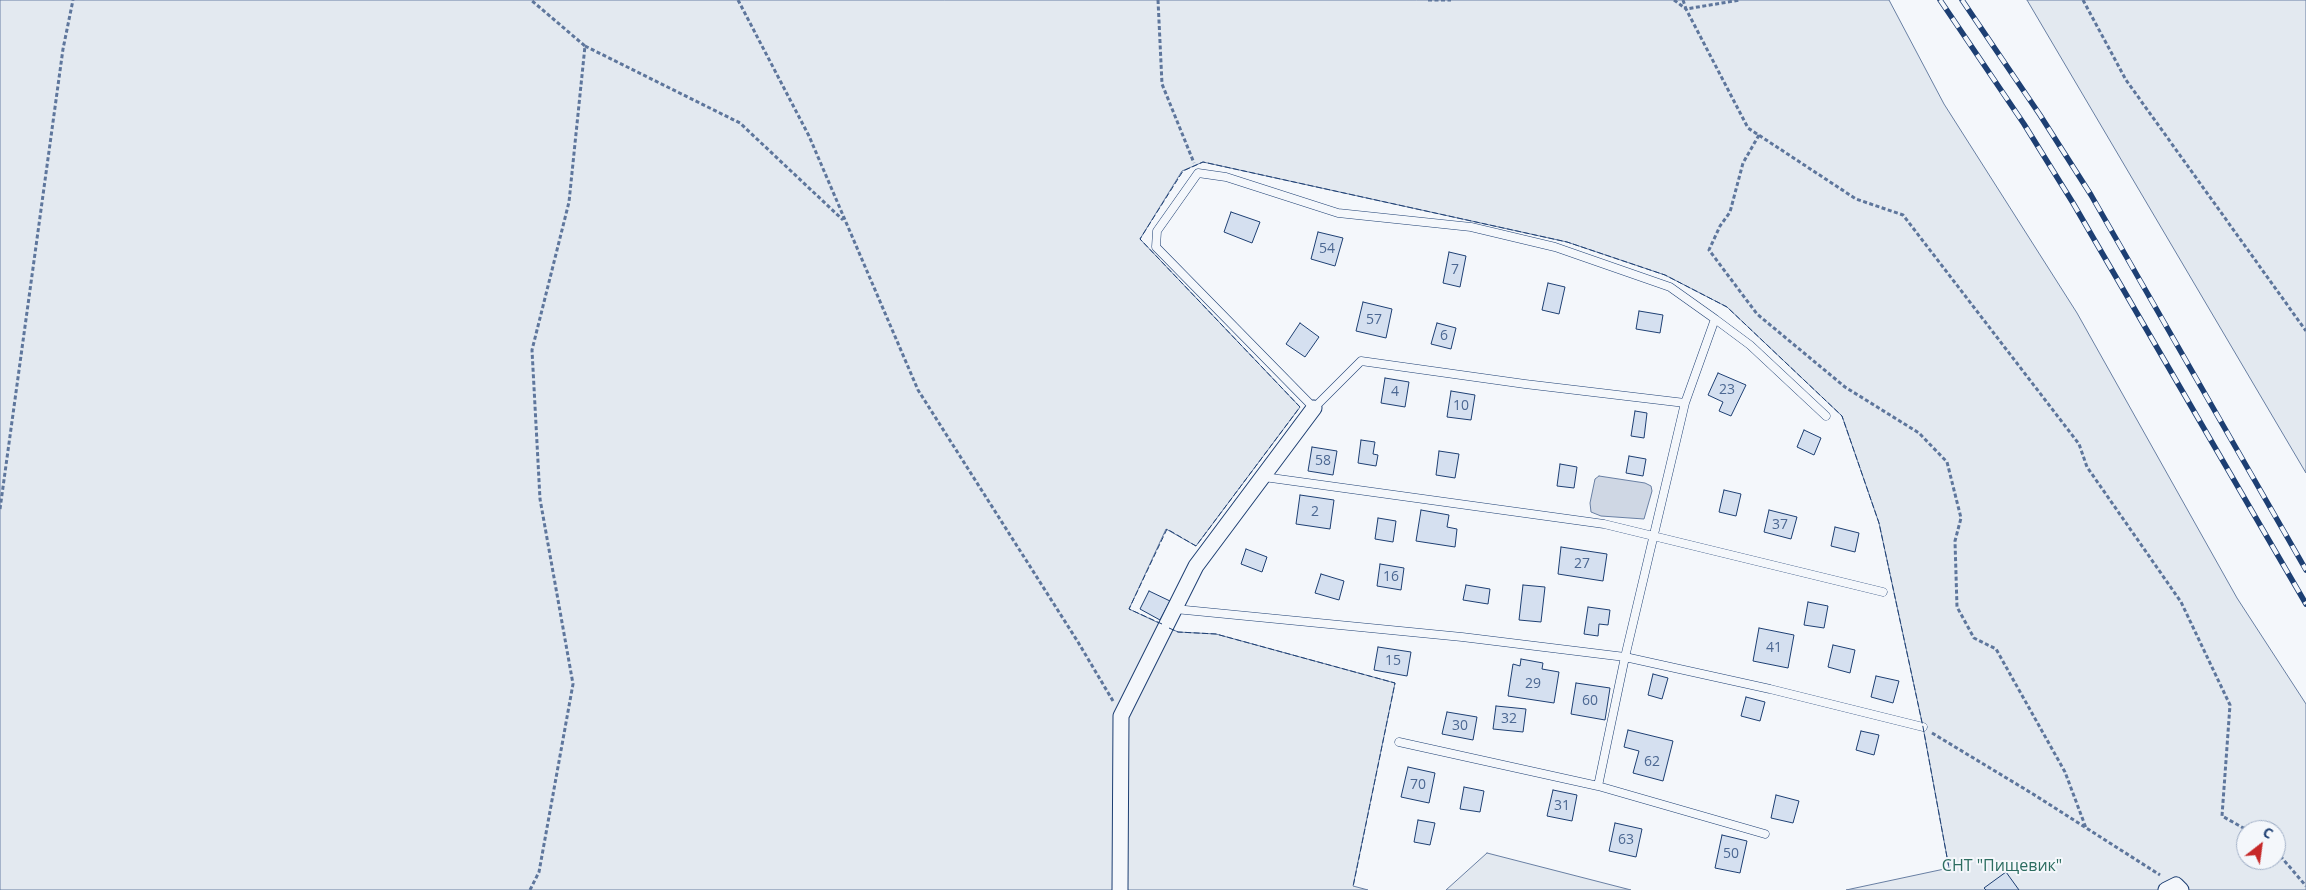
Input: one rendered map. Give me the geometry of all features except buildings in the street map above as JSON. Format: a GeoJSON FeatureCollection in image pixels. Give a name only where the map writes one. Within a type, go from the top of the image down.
{"type":"FeatureCollection","features":[{"type":"Feature","properties":{"kind":"street"},"geometry":{"type":"LineString","coordinates":[[1120,890],[1121,716],[1196,566],[1314,408]]}},
{"type":"Feature","properties":{"kind":"lane"},"geometry":{"type":"LineString","coordinates":[[1685,403],[1525,384],[1361,360],[1314,408],[1156,247],[1156,231],[1198,173],[1226,177],[1338,213],[1471,227],[1555,247],[1670,287],[1750,345],[1826,416]]}},
{"type":"Feature","properties":{"kind":"lane"},"geometry":{"type":"LineString","coordinates":[[1598,786],[1624,657],[1685,403],[1715,318]]}},
{"type":"Feature","properties":{"kind":"lane"},"geometry":{"type":"LineString","coordinates":[[1264,477],[1604,524],[1653,534],[1883,592]]}},
{"type":"Feature","properties":{"kind":"lane"},"geometry":{"type":"LineString","coordinates":[[1175,609],[1462,637],[1624,657],[1770,689],[1923,727]]}},
{"type":"Feature","properties":{"kind":"lane"},"geometry":{"type":"LineString","coordinates":[[1399,742],[1598,786],[1765,834]]}},
{"type":"Feature","properties":{"kind":"path"},"geometry":{"type":"LineString","coordinates":[[0,509],[63,49],[73,0]]}},
{"type":"Feature","properties":{"kind":"path"},"geometry":{"type":"LineString","coordinates":[[531,0],[585,46],[740,123],[845,221]]}},
{"type":"Feature","properties":{"kind":"path"},"geometry":{"type":"LineString","coordinates":[[738,0],[809,136],[918,390],[1078,642],[1121,716]]}},
{"type":"Feature","properties":{"kind":"path"},"geometry":{"type":"LineString","coordinates":[[1158,0],[1162,84],[1198,173]]}},
{"type":"Feature","properties":{"kind":"path"},"geometry":{"type":"LineString","coordinates":[[1428,0],[1451,0]]}},
{"type":"Feature","properties":{"kind":"path"},"geometry":{"type":"LineString","coordinates":[[1674,0],[1686,10]]}},
{"type":"Feature","properties":{"kind":"path"},"geometry":{"type":"LineString","coordinates":[[1683,0],[1686,10],[1748,128],[1856,199],[1903,215],[2079,444],[2087,467],[2181,602],[2230,705],[2222,816],[2236,824]]}},
{"type":"Feature","properties":{"kind":"path"},"geometry":{"type":"LineString","coordinates":[[1686,10],[1740,0]]}},
{"type":"Feature","properties":{"kind":"path"},"geometry":{"type":"LineString","coordinates":[[2083,0],[2126,80],[2306,331]]}},
{"type":"Feature","properties":{"kind":"path"},"geometry":{"type":"LineString","coordinates":[[530,890],[539,872],[573,684],[540,499],[532,350],[569,202],[585,46]]}},
{"type":"Feature","properties":{"kind":"path"},"geometry":{"type":"LineString","coordinates":[[1759,135],[1743,163],[1730,212],[1720,226],[1709,250],[1757,314],[1845,387],[1919,433],[1947,462],[1961,518],[1955,540],[1957,607],[1974,638],[1996,649],[2065,772],[2086,828]]}},
{"type":"Feature","properties":{"kind":"path"},"geometry":{"type":"LineString","coordinates":[[1923,727],[2086,828],[2174,888]]}},
{"type":"Feature","properties":{"kind":"path"},"geometry":{"type":"LineString","coordinates":[[2286,863],[2306,886]]}},
{"type":"Feature","properties":{"kind":"green space","name":"СНТ \"Пищевик\""},"geometry":{"type":"Polygon","coordinates":[[[0,0],[1889,0],[1944,104],[2077,313],[2237,598],[2306,704],[2306,890],[1846,890],[1949,868],[1923,727],[1879,523],[1842,416],[1727,307],[1665,275],[1567,242],[1203,162],[1182,171],[1140,239],[1300,407],[1196,546],[1166,529],[1129,609],[1178,632],[1216,634],[1395,683],[1353,886],[1368,890],[0,890],[0,0]]]}},
{"type":"Feature","properties":{"kind":"green space"},"geometry":{"type":"Polygon","coordinates":[[[2027,0],[2306,0],[2306,473],[2027,0]]]}},
{"type":"Feature","properties":{"kind":"green space"},"geometry":{"type":"Polygon","coordinates":[[[1487,853],[1631,890],[1446,890],[1487,853]]]}},
{"type":"Feature","properties":{"kind":"shaded area"},"geometry":{"type":"Polygon","coordinates":[[[1599,476],[1645,483],[1651,486],[1652,491],[1644,519],[1601,516],[1591,512],[1590,503],[1595,479],[1599,476]]]}},
{"type":"Feature","properties":{"kind":"railway"},"geometry":{"type":"LineString","coordinates":[[1940,0],[2024,124],[2073,203],[2306,604]]}},
{"type":"Feature","properties":{"kind":"railway"},"geometry":{"type":"LineString","coordinates":[[1962,0],[2040,115],[2091,195],[2306,570]]}},
{"type":"Feature","properties":{"kind":"fence"},"geometry":{"type":"LineString","coordinates":[[1162,624],[1129,609],[1167,529],[1196,546],[1300,407],[1140,239],[1183,171],[1203,162],[1567,242],[1665,275],[1727,307],[1842,416],[1879,523],[1923,727],[1949,868]]}},
{"type":"Feature","properties":{"kind":"fence"},"geometry":{"type":"LineString","coordinates":[[1169,628],[1178,632],[1216,634],[1395,683],[1353,887]]}}]}
